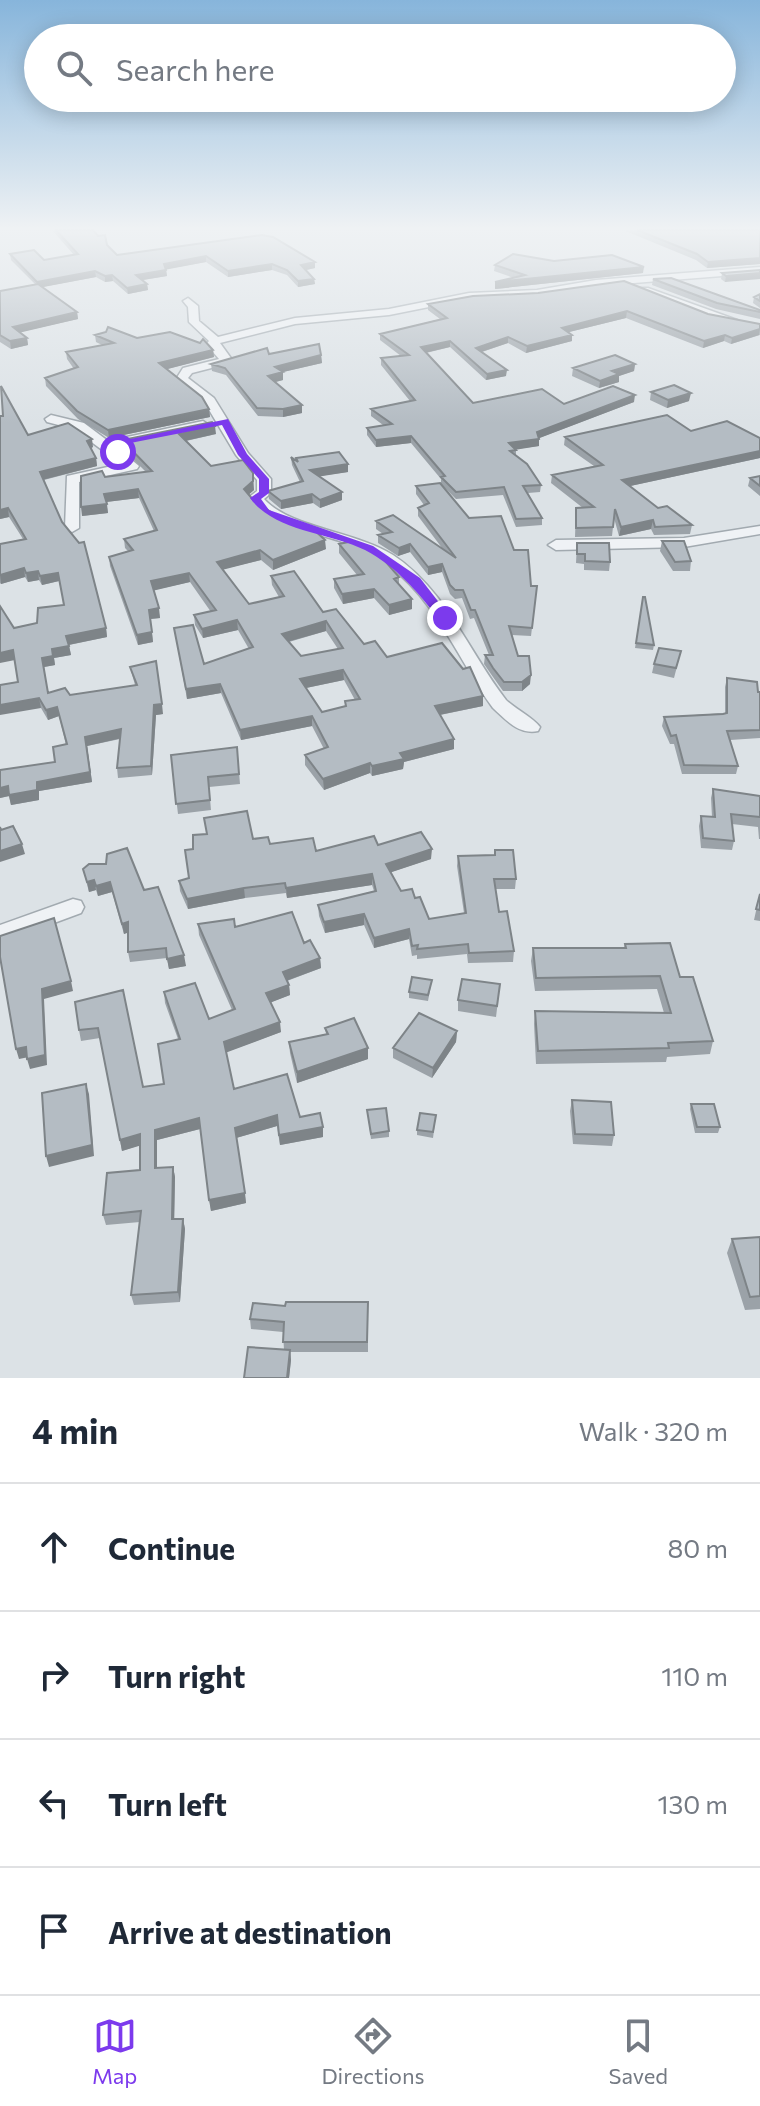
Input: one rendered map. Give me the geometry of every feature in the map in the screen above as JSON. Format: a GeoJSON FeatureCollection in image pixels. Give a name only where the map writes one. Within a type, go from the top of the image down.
{"type":"FeatureCollection","features":[{"type":"Feature","properties":{"kind":"street"},"geometry":{"type":"LineString","coordinates":[[507,294],[469,296],[389,312],[295,321],[216,341],[212,344],[227,361],[187,370],[182,379],[210,401],[243,455],[264,479],[264,493],[255,498],[266,512],[355,541],[416,581],[454,631],[508,716],[531,727]]}},
{"type":"Feature","properties":{"kind":"street"},"geometry":{"type":"LineString","coordinates":[[659,294],[712,315],[746,323]]}},
{"type":"Feature","properties":{"kind":"street"},"geometry":{"type":"LineString","coordinates":[[188,301],[193,306],[194,322],[216,341]]}},
{"type":"Feature","properties":{"kind":"street"},"geometry":{"type":"LineString","coordinates":[[51,419],[79,426],[132,466],[72,479],[72,528]]}},
{"type":"Feature","properties":{"kind":"street"},"geometry":{"type":"LineString","coordinates":[[106,445],[225,421]]}},
{"type":"Feature","properties":{"kind":"street"},"geometry":{"type":"LineString","coordinates":[[556,545],[671,544],[735,537],[760,530]]}},
{"type":"Feature","properties":{"kind":"street"},"geometry":{"type":"LineString","coordinates":[[0,934],[73,907]]}},
{"type":"Feature","properties":{"kind":"building"},"geometry":{"type":"Polygon","coordinates":[[[0,294],[52,294],[77,312],[13,327],[27,338],[10,341],[0,335],[0,294]]]}},
{"type":"Feature","properties":{"kind":"building"},"geometry":{"type":"Polygon","coordinates":[[[658,294],[708,314],[760,324],[760,329],[732,338],[725,335],[704,341],[627,311],[562,328],[572,335],[527,346],[508,337],[476,348],[507,370],[487,374],[450,341],[421,347],[473,403],[542,389],[564,404],[613,386],[635,395],[537,432],[539,439],[509,443],[516,450],[510,451],[527,464],[541,485],[523,486],[542,518],[516,519],[504,487],[456,492],[411,436],[376,440],[367,428],[392,424],[371,409],[415,400],[381,358],[409,355],[380,334],[447,318],[428,304],[473,296],[658,294]]]}},
{"type":"Feature","properties":{"kind":"building"},"geometry":{"type":"Polygon","coordinates":[[[694,294],[716,294],[760,312],[717,303],[694,294]]]}},
{"type":"Feature","properties":{"kind":"building"},"geometry":{"type":"Polygon","coordinates":[[[108,327],[137,338],[170,332],[200,343],[203,339],[213,350],[159,363],[202,397],[209,409],[108,430],[77,411],[45,378],[78,367],[66,352],[114,343],[95,335],[106,332],[108,327]]]}},
{"type":"Feature","properties":{"kind":"building"},"geometry":{"type":"Polygon","coordinates":[[[319,344],[321,355],[275,367],[283,372],[268,376],[302,405],[283,409],[257,408],[225,368],[211,364],[267,348],[269,354],[319,344]]]}},
{"type":"Feature","properties":{"kind":"building"},"geometry":{"type":"Polygon","coordinates":[[[615,355],[635,364],[612,371],[619,374],[600,381],[573,368],[615,355]]]}},
{"type":"Feature","properties":{"kind":"building"},"geometry":{"type":"Polygon","coordinates":[[[674,385],[691,393],[668,400],[651,392],[674,385]]]}},
{"type":"Feature","properties":{"kind":"building"},"geometry":{"type":"Polygon","coordinates":[[[1,386],[28,435],[68,423],[92,439],[87,441],[96,458],[40,472],[62,522],[79,543],[84,542],[106,628],[66,636],[69,646],[52,649],[53,656],[42,658],[48,693],[65,688],[70,695],[137,685],[130,667],[156,661],[162,704],[154,705],[151,766],[117,768],[121,729],[85,737],[90,772],[37,782],[37,790],[9,795],[8,786],[0,788],[0,770],[55,762],[53,747],[67,744],[57,707],[46,710],[39,698],[0,705],[0,685],[18,682],[13,650],[0,653],[0,606],[14,628],[37,623],[38,608],[64,605],[58,573],[40,576],[38,571],[26,573],[24,568],[0,575],[0,544],[26,539],[8,508],[0,510],[1,386]]]}},
{"type":"Feature","properties":{"kind":"building"},"geometry":{"type":"Polygon","coordinates":[[[667,415],[691,431],[727,421],[760,438],[760,451],[622,480],[658,508],[667,506],[692,525],[655,527],[653,520],[621,527],[615,509],[613,527],[576,528],[576,508],[594,507],[552,475],[603,465],[565,437],[667,415]]]}},
{"type":"Feature","properties":{"kind":"building"},"geometry":{"type":"Polygon","coordinates":[[[212,422],[215,426],[179,434],[211,466],[243,460],[253,473],[253,481],[244,489],[254,501],[277,516],[311,527],[325,540],[273,560],[260,550],[217,562],[249,604],[284,596],[271,576],[294,571],[323,612],[336,609],[364,644],[375,641],[387,657],[442,643],[463,669],[470,667],[483,696],[435,706],[454,739],[400,753],[404,759],[372,766],[370,763],[323,779],[305,755],[328,747],[312,716],[240,730],[220,684],[186,689],[174,628],[193,625],[204,664],[253,647],[237,620],[202,629],[194,615],[216,610],[189,573],[151,581],[159,608],[149,610],[152,632],[137,635],[109,557],[133,550],[124,539],[157,530],[138,489],[104,494],[107,504],[81,507],[81,476],[102,471],[105,477],[152,471],[122,440],[212,422]],[[326,621],[282,634],[301,656],[343,648],[326,621]],[[343,670],[300,679],[322,712],[346,706],[345,701],[360,699],[343,670]]]}},
{"type":"Feature","properties":{"kind":"building"},"geometry":{"type":"Polygon","coordinates":[[[339,452],[348,464],[310,470],[342,492],[320,500],[312,494],[281,501],[268,491],[303,481],[291,457],[298,462],[296,458],[339,452]]]}},
{"type":"Feature","properties":{"kind":"building"},"geometry":{"type":"Polygon","coordinates":[[[760,476],[760,486],[750,478],[760,476]]]}},
{"type":"Feature","properties":{"kind":"building"},"geometry":{"type":"Polygon","coordinates":[[[440,483],[469,518],[501,516],[514,550],[528,550],[531,586],[537,586],[532,628],[509,626],[518,656],[529,656],[531,675],[522,682],[504,682],[493,668],[485,655],[493,655],[475,610],[471,610],[463,590],[455,590],[450,585],[442,564],[428,567],[410,544],[399,548],[378,535],[392,532],[376,521],[393,515],[456,558],[418,508],[429,503],[416,486],[440,483]]]}},
{"type":"Feature","properties":{"kind":"building"},"geometry":{"type":"Polygon","coordinates":[[[353,541],[379,554],[399,577],[394,579],[412,599],[389,605],[374,589],[342,594],[334,579],[364,574],[339,544],[353,541]]]}},
{"type":"Feature","properties":{"kind":"building"},"geometry":{"type":"Polygon","coordinates":[[[662,541],[684,541],[691,561],[675,562],[662,541]]]}},
{"type":"Feature","properties":{"kind":"building"},"geometry":{"type":"Polygon","coordinates":[[[577,543],[609,543],[610,562],[585,561],[585,554],[577,554],[577,543]]]}},
{"type":"Feature","properties":{"kind":"building"},"geometry":{"type":"Polygon","coordinates":[[[645,597],[654,645],[636,643],[645,597]]]}},
{"type":"Feature","properties":{"kind":"building"},"geometry":{"type":"Polygon","coordinates":[[[659,648],[681,651],[676,668],[654,664],[659,648]]]}},
{"type":"Feature","properties":{"kind":"building"},"geometry":{"type":"Polygon","coordinates":[[[727,678],[757,682],[760,730],[727,731],[738,766],[684,765],[676,735],[671,736],[664,717],[727,713],[727,678]]]}},
{"type":"Feature","properties":{"kind":"building"},"geometry":{"type":"Polygon","coordinates":[[[237,747],[239,774],[208,777],[210,800],[176,804],[171,755],[237,747]]]}},
{"type":"Feature","properties":{"kind":"building"},"geometry":{"type":"Polygon","coordinates":[[[713,789],[760,796],[760,817],[731,814],[734,841],[703,838],[701,816],[715,817],[713,789]]]}},
{"type":"Feature","properties":{"kind":"building"},"geometry":{"type":"Polygon","coordinates":[[[247,811],[253,839],[268,837],[270,844],[313,838],[316,851],[374,836],[378,845],[421,832],[432,849],[386,864],[401,891],[412,889],[415,898],[420,897],[429,919],[466,913],[458,856],[495,855],[495,850],[513,850],[516,879],[494,879],[499,912],[507,911],[514,951],[469,953],[468,944],[417,949],[418,945],[412,946],[409,929],[374,938],[364,914],[324,922],[318,905],[376,891],[372,874],[286,888],[285,883],[244,888],[187,899],[179,881],[189,878],[185,850],[193,849],[193,835],[207,834],[204,818],[247,811]]]}},
{"type":"Feature","properties":{"kind":"building"},"geometry":{"type":"Polygon","coordinates":[[[13,826],[22,844],[0,851],[0,827],[1,830],[13,826]]]}},
{"type":"Feature","properties":{"kind":"building"},"geometry":{"type":"Polygon","coordinates":[[[127,848],[144,890],[158,887],[184,955],[167,959],[166,948],[128,952],[128,922],[122,924],[110,882],[96,886],[94,880],[87,882],[83,869],[89,864],[106,864],[107,854],[127,848]]]}},
{"type":"Feature","properties":{"kind":"building"},"geometry":{"type":"Polygon","coordinates":[[[292,912],[304,943],[310,940],[320,958],[283,972],[289,985],[266,993],[280,1022],[224,1042],[234,1089],[287,1074],[300,1117],[320,1113],[323,1127],[279,1135],[277,1115],[235,1128],[245,1193],[209,1200],[199,1118],[155,1130],[155,1168],[173,1167],[172,1219],[183,1219],[178,1292],[131,1295],[141,1211],[103,1215],[107,1173],[140,1170],[140,1134],[120,1140],[98,1028],[79,1030],[75,1002],[123,990],[143,1087],[164,1084],[158,1044],[180,1039],[164,992],[195,983],[209,1019],[235,1009],[198,924],[234,919],[235,927],[292,912]]]}},
{"type":"Feature","properties":{"kind":"building"},"geometry":{"type":"Polygon","coordinates":[[[54,918],[71,981],[42,989],[45,1055],[27,1059],[26,1047],[16,1049],[0,957],[0,936],[54,918]]]}},
{"type":"Feature","properties":{"kind":"building"},"geometry":{"type":"Polygon","coordinates":[[[670,943],[680,977],[693,977],[713,1041],[668,1043],[669,1048],[538,1051],[535,1011],[671,1013],[660,976],[536,978],[533,948],[626,948],[625,944],[670,943]]]}},
{"type":"Feature","properties":{"kind":"building"},"geometry":{"type":"Polygon","coordinates":[[[412,977],[432,980],[428,995],[409,992],[412,977]]]}},
{"type":"Feature","properties":{"kind":"building"},"geometry":{"type":"Polygon","coordinates":[[[462,979],[500,984],[497,1006],[458,1000],[462,979]]]}},
{"type":"Feature","properties":{"kind":"building"},"geometry":{"type":"Polygon","coordinates":[[[419,1013],[457,1031],[433,1068],[393,1048],[419,1013]]]}},
{"type":"Feature","properties":{"kind":"building"},"geometry":{"type":"Polygon","coordinates":[[[354,1018],[368,1048],[297,1072],[289,1042],[328,1034],[325,1028],[354,1018]]]}},
{"type":"Feature","properties":{"kind":"building"},"geometry":{"type":"Polygon","coordinates":[[[86,1084],[92,1145],[46,1156],[42,1093],[86,1084]]]}},
{"type":"Feature","properties":{"kind":"building"},"geometry":{"type":"Polygon","coordinates":[[[572,1100],[611,1102],[614,1135],[575,1134],[572,1100]]]}},
{"type":"Feature","properties":{"kind":"building"},"geometry":{"type":"Polygon","coordinates":[[[691,1104],[714,1104],[720,1127],[697,1127],[691,1104]]]}},
{"type":"Feature","properties":{"kind":"building"},"geometry":{"type":"Polygon","coordinates":[[[386,1108],[389,1131],[371,1134],[367,1110],[386,1108]]]}},
{"type":"Feature","properties":{"kind":"building"},"geometry":{"type":"Polygon","coordinates":[[[420,1113],[436,1115],[433,1132],[417,1130],[420,1113]]]}},
{"type":"Feature","properties":{"kind":"building"},"geometry":{"type":"Polygon","coordinates":[[[760,1237],[760,1296],[750,1297],[732,1239],[760,1237]]]}},
{"type":"Feature","properties":{"kind":"building"},"geometry":{"type":"Polygon","coordinates":[[[286,1302],[368,1302],[367,1342],[283,1342],[284,1322],[250,1319],[253,1303],[285,1306],[286,1302]]]}},
{"type":"Feature","properties":{"kind":"building"},"geometry":{"type":"Polygon","coordinates":[[[248,1347],[290,1350],[287,1378],[244,1378],[248,1347]]]}},
{"type":"Feature","properties":{"kind":"route"},"geometry":{"type":"LineString","coordinates":[[118,452],[106,445],[225,421],[243,455],[264,479],[264,493],[255,498],[266,512],[369,548],[416,581],[445,618]]}}]}
